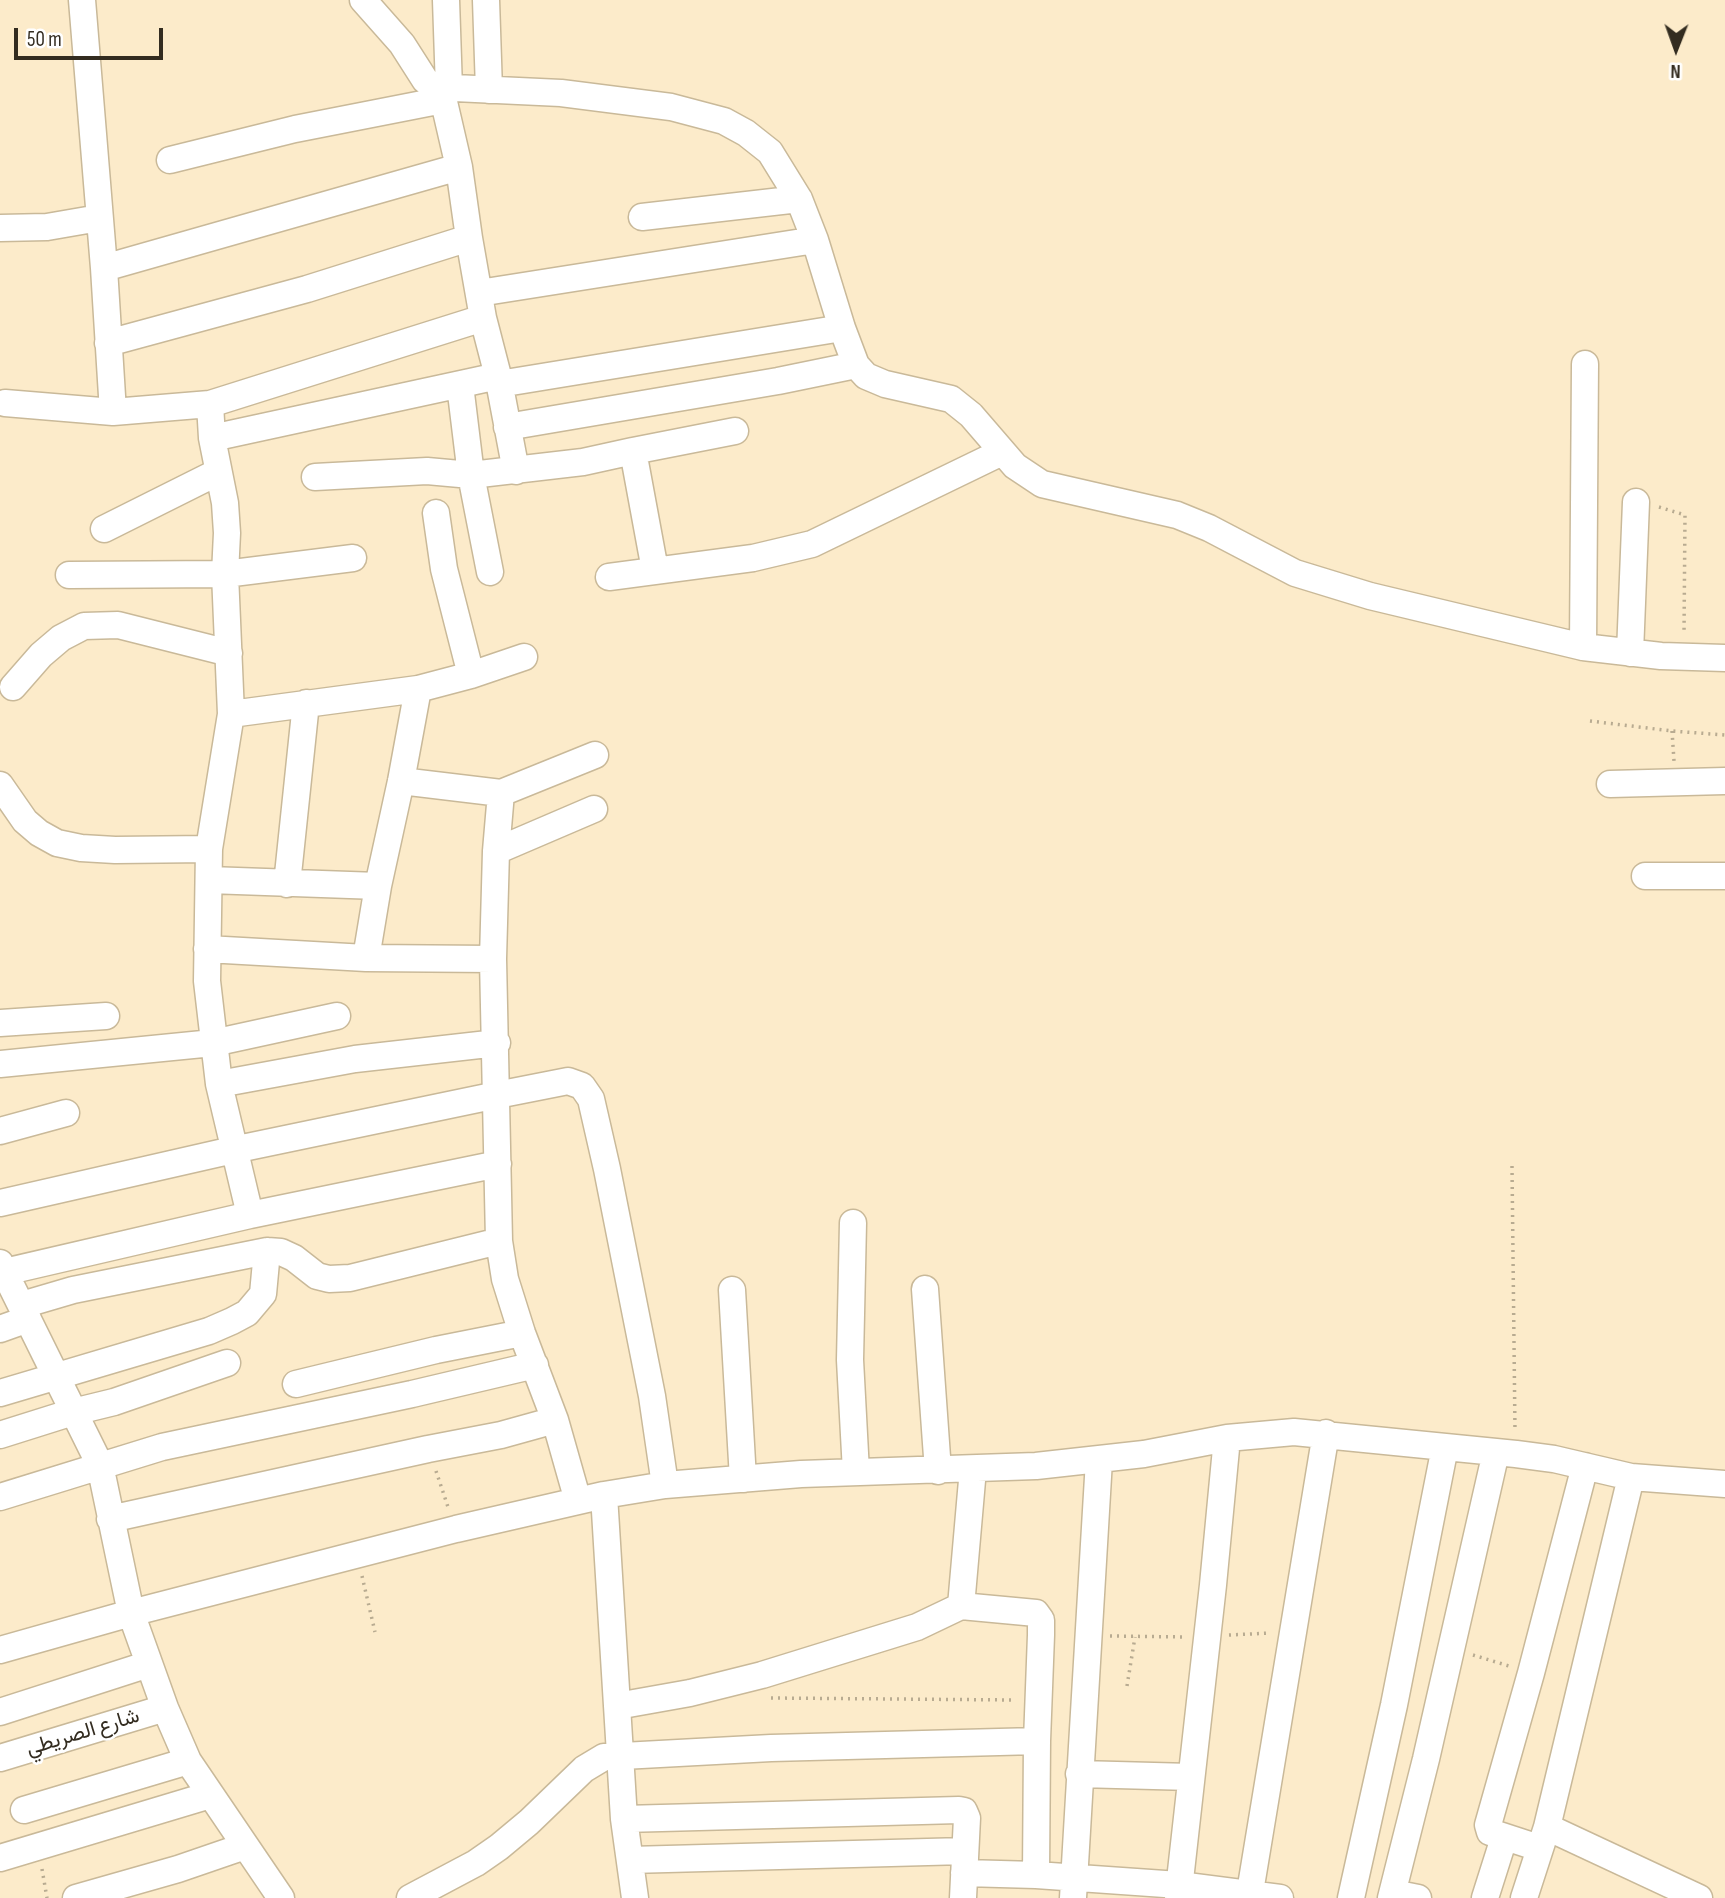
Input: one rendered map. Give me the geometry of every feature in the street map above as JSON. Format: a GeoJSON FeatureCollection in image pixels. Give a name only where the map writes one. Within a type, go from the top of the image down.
{"type":"FeatureCollection","features":[{"type":"Feature","properties":{"kind":"street"},"geometry":{"type":"LineString","coordinates":[[82,0],[113,412]]}},
{"type":"Feature","properties":{"kind":"street"},"geometry":{"type":"LineString","coordinates":[[363,0],[402,44],[425,80],[444,93]]}},
{"type":"Feature","properties":{"kind":"street"},"geometry":{"type":"LineString","coordinates":[[446,0],[444,93],[481,306],[499,380],[516,471]]}},
{"type":"Feature","properties":{"kind":"street"},"geometry":{"type":"LineString","coordinates":[[486,0],[489,90]]}},
{"type":"Feature","properties":{"kind":"street"},"geometry":{"type":"LineString","coordinates":[[170,160],[444,93],[489,90],[561,93],[671,107],[723,121],[746,133],[770,152],[799,199],[856,365],[866,376],[885,384],[951,399],[971,415],[1002,453],[1027,477],[1042,484],[1177,514],[1316,581],[1583,647],[1630,653],[1725,658]]}},
{"type":"Feature","properties":{"kind":"street"},"geometry":{"type":"LineString","coordinates":[[104,268],[458,167]]}},
{"type":"Feature","properties":{"kind":"street"},"geometry":{"type":"LineString","coordinates":[[642,217],[799,199]]}},
{"type":"Feature","properties":{"kind":"street"},"geometry":{"type":"LineString","coordinates":[[0,228],[47,227],[99,218]]}},
{"type":"Feature","properties":{"kind":"street"},"geometry":{"type":"LineString","coordinates":[[108,343],[307,289],[469,239]]}},
{"type":"Feature","properties":{"kind":"street"},"geometry":{"type":"LineString","coordinates":[[5,403],[113,412],[210,404],[481,306],[815,240]]}},
{"type":"Feature","properties":{"kind":"street"},"geometry":{"type":"LineString","coordinates":[[212,438],[460,385],[842,328]]}},
{"type":"Feature","properties":{"kind":"street"},"geometry":{"type":"LineString","coordinates":[[1583,647],[1585,364]]}},
{"type":"Feature","properties":{"kind":"street"},"geometry":{"type":"LineString","coordinates":[[507,427],[765,384],[856,365]]}},
{"type":"Feature","properties":{"kind":"street"},"geometry":{"type":"LineString","coordinates":[[460,385],[471,475],[490,572]]}},
{"type":"Feature","properties":{"kind":"street"},"geometry":{"type":"LineString","coordinates":[[210,404],[212,438],[225,503],[231,714],[209,849],[207,981],[219,1084],[250,1215]]}},
{"type":"Feature","properties":{"kind":"street"},"geometry":{"type":"LineString","coordinates":[[315,477],[428,471],[471,475],[516,471],[583,462],[735,431]]}},
{"type":"Feature","properties":{"kind":"street"},"geometry":{"type":"LineString","coordinates":[[633,451],[655,570]]}},
{"type":"Feature","properties":{"kind":"street"},"geometry":{"type":"LineString","coordinates":[[609,577],[753,558],[812,544],[1002,453]]}},
{"type":"Feature","properties":{"kind":"street"},"geometry":{"type":"LineString","coordinates":[[104,529],[218,472]]}},
{"type":"Feature","properties":{"kind":"street"},"geometry":{"type":"LineString","coordinates":[[1630,653],[1636,502]]}},
{"type":"Feature","properties":{"kind":"street"},"geometry":{"type":"LineString","coordinates":[[436,513],[444,569],[471,675]]}},
{"type":"Feature","properties":{"kind":"street"},"geometry":{"type":"LineString","coordinates":[[69,575],[225,574],[353,558]]}},
{"type":"Feature","properties":{"kind":"street"},"geometry":{"type":"LineString","coordinates":[[13,687],[41,655],[61,638],[84,626],[118,625],[229,653]]}},
{"type":"Feature","properties":{"kind":"street"},"geometry":{"type":"LineString","coordinates":[[231,714],[418,689],[524,657]]}},
{"type":"Feature","properties":{"kind":"street"},"geometry":{"type":"LineString","coordinates":[[366,958],[418,689]]}},
{"type":"Feature","properties":{"kind":"street"},"geometry":{"type":"LineString","coordinates":[[287,884],[306,703]]}},
{"type":"Feature","properties":{"kind":"street"},"geometry":{"type":"LineString","coordinates":[[401,781],[501,793],[595,755]]}},
{"type":"Feature","properties":{"kind":"street"},"geometry":{"type":"LineString","coordinates":[[1609,784],[1725,781]]}},
{"type":"Feature","properties":{"kind":"street"},"geometry":{"type":"LineString","coordinates":[[0,785],[25,821],[38,833],[57,843],[115,850],[209,849]]}},
{"type":"Feature","properties":{"kind":"street"},"geometry":{"type":"LineString","coordinates":[[501,793],[496,851],[493,959],[497,1043],[499,1241],[505,1279],[522,1333],[555,1420],[591,1498],[617,1706],[624,1819],[635,1898]]}},
{"type":"Feature","properties":{"kind":"street"},"geometry":{"type":"LineString","coordinates":[[496,851],[594,810]]}},
{"type":"Feature","properties":{"kind":"street"},"geometry":{"type":"LineString","coordinates":[[1645,876],[1725,876]]}},
{"type":"Feature","properties":{"kind":"street"},"geometry":{"type":"LineString","coordinates":[[208,880],[378,886]]}},
{"type":"Feature","properties":{"kind":"street"},"geometry":{"type":"LineString","coordinates":[[207,949],[366,958],[493,959]]}},
{"type":"Feature","properties":{"kind":"street"},"geometry":{"type":"LineString","coordinates":[[0,1023],[106,1016]]}},
{"type":"Feature","properties":{"kind":"street"},"geometry":{"type":"LineString","coordinates":[[0,1064],[213,1043],[337,1016]]}},
{"type":"Feature","properties":{"kind":"street"},"geometry":{"type":"LineString","coordinates":[[219,1084],[355,1059],[497,1043]]}},
{"type":"Feature","properties":{"kind":"street"},"geometry":{"type":"LineString","coordinates":[[0,1203],[233,1150],[497,1095],[568,1081],[582,1086],[591,1099],[652,1396],[665,1485]]}},
{"type":"Feature","properties":{"kind":"street"},"geometry":{"type":"LineString","coordinates":[[0,1131],[66,1113]]}},
{"type":"Feature","properties":{"kind":"street"},"geometry":{"type":"LineString","coordinates":[[281,1898],[209,1796],[188,1761],[165,1708],[131,1613],[100,1465],[57,1374],[2,1269],[498,1164]]}},
{"type":"Feature","properties":{"kind":"street"},"geometry":{"type":"LineString","coordinates":[[853,1223],[850,1360],[856,1472]]}},
{"type":"Feature","properties":{"kind":"street"},"geometry":{"type":"LineString","coordinates":[[0,1329],[25,1312],[72,1290],[267,1251],[281,1252],[294,1258],[317,1276],[329,1279],[351,1278],[499,1241]]}},
{"type":"Feature","properties":{"kind":"street"},"geometry":{"type":"LineString","coordinates":[[0,1393],[209,1331],[247,1313],[263,1294],[267,1251]]}},
{"type":"Feature","properties":{"kind":"street"},"geometry":{"type":"LineString","coordinates":[[925,1289],[938,1471]]}},
{"type":"Feature","properties":{"kind":"street"},"geometry":{"type":"LineString","coordinates":[[732,1290],[743,1479]]}},
{"type":"Feature","properties":{"kind":"street"},"geometry":{"type":"LineString","coordinates":[[296,1384],[436,1350],[522,1333]]}},
{"type":"Feature","properties":{"kind":"street"},"geometry":{"type":"LineString","coordinates":[[0,1435],[114,1402],[227,1363]]}},
{"type":"Feature","properties":{"kind":"street"},"geometry":{"type":"LineString","coordinates":[[0,1497],[100,1465],[202,1437],[412,1394],[535,1364]]}},
{"type":"Feature","properties":{"kind":"street"},"geometry":{"type":"LineString","coordinates":[[110,1519],[501,1435],[555,1420]]}},
{"type":"Feature","properties":{"kind":"street"},"geometry":{"type":"LineString","coordinates":[[0,1650],[131,1613],[456,1529],[591,1498],[665,1485],[801,1474],[938,1471],[1098,1460],[1227,1438],[1294,1432],[1325,1433],[1554,1459],[1631,1478],[1725,1484]]}},
{"type":"Feature","properties":{"kind":"street"},"geometry":{"type":"LineString","coordinates":[[1249,1896],[1325,1433]]}},
{"type":"Feature","properties":{"kind":"street"},"geometry":{"type":"LineString","coordinates":[[1179,1891],[1227,1438]]}},
{"type":"Feature","properties":{"kind":"street"},"geometry":{"type":"LineString","coordinates":[[1351,1898],[1394,1704],[1445,1447]]}},
{"type":"Feature","properties":{"kind":"street"},"geometry":{"type":"LineString","coordinates":[[1401,1896],[1424,1770],[1506,1453]]}},
{"type":"Feature","properties":{"kind":"street"},"geometry":{"type":"LineString","coordinates":[[1074,1888],[1098,1460]]}},
{"type":"Feature","properties":{"kind":"street"},"geometry":{"type":"LineString","coordinates":[[1585,1466],[1488,1825],[1490,1832],[1504,1838],[1543,1837],[1699,1898]]}},
{"type":"Feature","properties":{"kind":"street"},"geometry":{"type":"LineString","coordinates":[[961,1606],[973,1469]]}},
{"type":"Feature","properties":{"kind":"street"},"geometry":{"type":"LineString","coordinates":[[1533,1895],[1543,1837],[1631,1478]]}},
{"type":"Feature","properties":{"kind":"street"},"geometry":{"type":"LineString","coordinates":[[617,1706],[690,1693],[762,1675],[917,1627],[961,1606],[1027,1611],[1039,1615],[1041,1635],[1036,1875]]}},
{"type":"Feature","properties":{"kind":"street"},"geometry":{"type":"LineString","coordinates":[[0,1712],[149,1664]]}},
{"type":"Feature","properties":{"kind":"street","name":"شارع الصريطي"},"geometry":{"type":"LineString","coordinates":[[0,1758],[165,1708]]}},
{"type":"Feature","properties":{"kind":"street"},"geometry":{"type":"LineString","coordinates":[[410,1898],[465,1869],[499,1847],[590,1764],[604,1757],[784,1747],[1037,1741]]}},
{"type":"Feature","properties":{"kind":"street"},"geometry":{"type":"LineString","coordinates":[[24,1810],[188,1761]]}},
{"type":"Feature","properties":{"kind":"street"},"geometry":{"type":"LineString","coordinates":[[1079,1774],[1191,1777]]}},
{"type":"Feature","properties":{"kind":"street"},"geometry":{"type":"LineString","coordinates":[[0,1857],[209,1796]]}},
{"type":"Feature","properties":{"kind":"street"},"geometry":{"type":"LineString","coordinates":[[624,1819],[959,1810],[964,1811],[967,1818],[964,1874]]}},
{"type":"Feature","properties":{"kind":"street"},"geometry":{"type":"LineString","coordinates":[[1485,1898],[1504,1838]]}},
{"type":"Feature","properties":{"kind":"street"},"geometry":{"type":"LineString","coordinates":[[76,1898],[178,1869],[245,1846]]}},
{"type":"Feature","properties":{"kind":"street"},"geometry":{"type":"LineString","coordinates":[[630,1860],[1036,1875],[1074,1888],[1280,1898]]}},
{"type":"Feature","properties":{"kind":"path"},"geometry":{"type":"LineString","coordinates":[[1636,502],[1685,515],[1684,657]]}},
{"type":"Feature","properties":{"kind":"path"},"geometry":{"type":"LineString","coordinates":[[1590,721],[1725,735]]}},
{"type":"Feature","properties":{"kind":"path"},"geometry":{"type":"LineString","coordinates":[[1672,731],[1675,781]]}},
{"type":"Feature","properties":{"kind":"path"},"geometry":{"type":"LineString","coordinates":[[1506,1453],[1512,1166]]}},
{"type":"Feature","properties":{"kind":"path"},"geometry":{"type":"LineString","coordinates":[[428,1449],[456,1529]]}},
{"type":"Feature","properties":{"kind":"path"},"geometry":{"type":"LineString","coordinates":[[358,1555],[375,1632]]}},
{"type":"Feature","properties":{"kind":"path"},"geometry":{"type":"LineString","coordinates":[[1127,1686],[1135,1637],[1292,1633]]}},
{"type":"Feature","properties":{"kind":"path"},"geometry":{"type":"LineString","coordinates":[[768,1697],[1039,1700]]}},
{"type":"Feature","properties":{"kind":"path"},"geometry":{"type":"LineString","coordinates":[[38,1846],[47,1898]]}}]}
